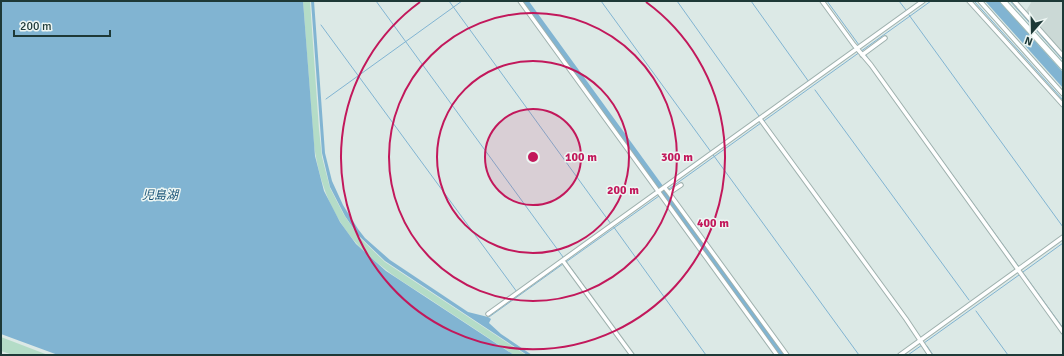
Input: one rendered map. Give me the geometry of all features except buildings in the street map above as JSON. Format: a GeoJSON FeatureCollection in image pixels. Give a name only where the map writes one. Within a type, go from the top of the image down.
{"type":"FeatureCollection","features":[{"type":"Feature","properties":{"kind":"main road"},"geometry":{"type":"LineString","coordinates":[[1003,1],[1063,68]]}},
{"type":"Feature","properties":{"kind":"street"},"geometry":{"type":"LineString","coordinates":[[520,1],[777,355]]}},
{"type":"Feature","properties":{"kind":"street"},"geometry":{"type":"LineString","coordinates":[[822,1],[861,51],[1063,332]]}},
{"type":"Feature","properties":{"kind":"street"},"geometry":{"type":"LineString","coordinates":[[861,51],[923,1]]}},
{"type":"Feature","properties":{"kind":"street"},"geometry":{"type":"LineString","coordinates":[[969,1],[1063,105]]}},
{"type":"Feature","properties":{"kind":"street"},"geometry":{"type":"LineString","coordinates":[[980,1],[1063,94]]}},
{"type":"Feature","properties":{"kind":"street"},"geometry":{"type":"LineString","coordinates":[[1014,1],[1063,56]]}},
{"type":"Feature","properties":{"kind":"street"},"geometry":{"type":"LineString","coordinates":[[666,190],[712,153],[761,121],[810,83],[861,51],[885,38]]}},
{"type":"Feature","properties":{"kind":"street"},"geometry":{"type":"LineString","coordinates":[[761,121],[922,341],[930,355]]}},
{"type":"Feature","properties":{"kind":"street"},"geometry":{"type":"LineString","coordinates":[[488,314],[565,261],[612,225],[660,193],[681,185]]}},
{"type":"Feature","properties":{"kind":"street"},"geometry":{"type":"LineString","coordinates":[[666,190],[787,355]]}},
{"type":"Feature","properties":{"kind":"street"},"geometry":{"type":"LineString","coordinates":[[900,355],[922,341],[1063,238]]}},
{"type":"Feature","properties":{"kind":"street"},"geometry":{"type":"LineString","coordinates":[[565,261],[632,355]]}},
{"type":"Feature","properties":{"kind":"shaded area"},"geometry":{"type":"Polygon","coordinates":[[[1032,1],[1063,1],[1063,53],[1026,11],[1032,1]]]}},
{"type":"Feature","properties":{"kind":"green space"},"geometry":{"type":"Polygon","coordinates":[[[303,1],[310,1],[322,157],[330,188],[344,215],[359,237],[385,262],[526,355],[514,355],[396,277],[366,253],[343,227],[327,197],[317,163],[314,145],[303,1]]]}},
{"type":"Feature","properties":{"kind":"green space"},"geometry":{"type":"Polygon","coordinates":[[[1,337],[48,355],[13,355],[1,351],[1,337]]]}},
{"type":"Feature","properties":{"kind":"water","name":"児島湖"},"geometry":{"type":"Polygon","coordinates":[[[1,1],[303,1],[315,156],[324,191],[340,222],[356,244],[386,271],[514,355],[58,355],[1,334],[1,1]]]}},
{"type":"Feature","properties":{"kind":"water"},"geometry":{"type":"Polygon","coordinates":[[[311,1],[314,1],[325,153],[332,181],[343,205],[365,238],[390,260],[468,312],[491,319],[489,323],[501,334],[532,355],[527,355],[385,261],[358,235],[345,216],[330,187],[322,153],[311,1]]]}},
{"type":"Feature","properties":{"kind":"water"},"geometry":{"type":"Polygon","coordinates":[[[985,1],[999,1],[1063,72],[1063,88],[985,1]]]}},
{"type":"Feature","properties":{"kind":"waterway"},"geometry":{"type":"LineString","coordinates":[[376,1],[563,257]]}},
{"type":"Feature","properties":{"kind":"waterway"},"geometry":{"type":"LineString","coordinates":[[449,1],[611,224]]}},
{"type":"Feature","properties":{"kind":"waterway"},"geometry":{"type":"LineString","coordinates":[[326,99],[462,1]]}},
{"type":"Feature","properties":{"kind":"waterway"},"geometry":{"type":"LineString","coordinates":[[525,1],[782,355]]}},
{"type":"Feature","properties":{"kind":"waterway"},"geometry":{"type":"LineString","coordinates":[[601,1],[859,355]]}},
{"type":"Feature","properties":{"kind":"waterway"},"geometry":{"type":"LineString","coordinates":[[677,1],[759,116]]}},
{"type":"Feature","properties":{"kind":"waterway"},"geometry":{"type":"LineString","coordinates":[[751,1],[809,82]]}},
{"type":"Feature","properties":{"kind":"waterway"},"geometry":{"type":"LineString","coordinates":[[827,1],[859,45]]}},
{"type":"Feature","properties":{"kind":"waterway"},"geometry":{"type":"LineString","coordinates":[[899,1],[906,10]]}},
{"type":"Feature","properties":{"kind":"waterway"},"geometry":{"type":"LineString","coordinates":[[669,189],[931,1]]}},
{"type":"Feature","properties":{"kind":"waterway"},"geometry":{"type":"LineString","coordinates":[[974,1],[1063,100]]}},
{"type":"Feature","properties":{"kind":"waterway"},"geometry":{"type":"LineString","coordinates":[[1010,1],[1063,60]]}},
{"type":"Feature","properties":{"kind":"waterway"},"geometry":{"type":"LineString","coordinates":[[909,15],[1063,227]]}},
{"type":"Feature","properties":{"kind":"waterway"},"geometry":{"type":"LineString","coordinates":[[321,25],[517,292]]}},
{"type":"Feature","properties":{"kind":"waterway"},"geometry":{"type":"LineString","coordinates":[[865,54],[1019,267]]}},
{"type":"Feature","properties":{"kind":"waterway"},"geometry":{"type":"LineString","coordinates":[[815,90],[969,300]]}},
{"type":"Feature","properties":{"kind":"waterway"},"geometry":{"type":"LineString","coordinates":[[763,120],[803,175]]}},
{"type":"Feature","properties":{"kind":"waterway"},"geometry":{"type":"LineString","coordinates":[[566,262],[659,196]]}},
{"type":"Feature","properties":{"kind":"waterway"},"geometry":{"type":"LineString","coordinates":[[613,226],[706,355]]}},
{"type":"Feature","properties":{"kind":"waterway"},"geometry":{"type":"LineString","coordinates":[[1023,272],[1063,243]]}},
{"type":"Feature","properties":{"kind":"waterway"},"geometry":{"type":"LineString","coordinates":[[565,260],[634,355]]}},
{"type":"Feature","properties":{"kind":"waterway"},"geometry":{"type":"LineString","coordinates":[[489,317],[563,264]]}},
{"type":"Feature","properties":{"kind":"waterway"},"geometry":{"type":"LineString","coordinates":[[1021,270],[1063,328]]}},
{"type":"Feature","properties":{"kind":"waterway"},"geometry":{"type":"LineString","coordinates":[[924,343],[1019,275]]}},
{"type":"Feature","properties":{"kind":"waterway"},"geometry":{"type":"LineString","coordinates":[[976,311],[1008,355]]}},
{"type":"Feature","properties":{"kind":"waterway"},"geometry":{"type":"LineString","coordinates":[[917,333],[925,344]]}},
{"type":"Feature","properties":{"kind":"waterway"},"geometry":{"type":"LineString","coordinates":[[908,355],[922,345]]}},
{"type":"Feature","properties":{"kind":"waterway"},"geometry":{"type":"LineString","coordinates":[[927,346],[933,355]]}}]}
